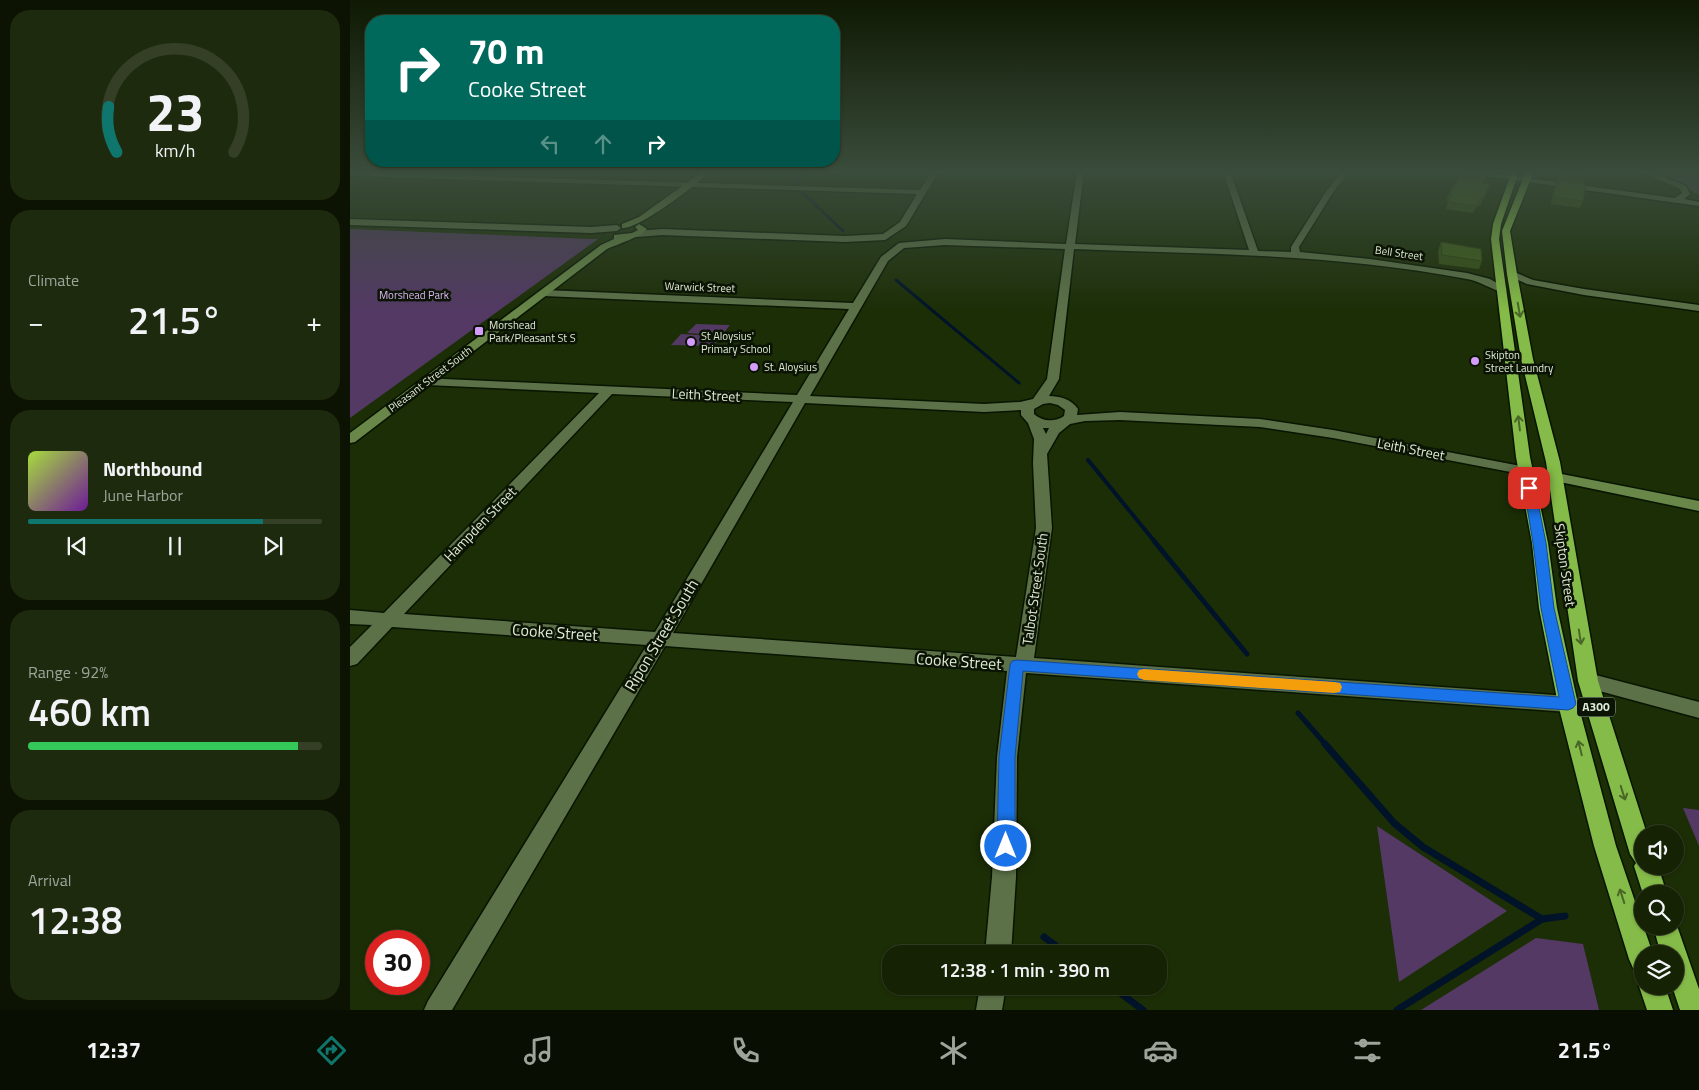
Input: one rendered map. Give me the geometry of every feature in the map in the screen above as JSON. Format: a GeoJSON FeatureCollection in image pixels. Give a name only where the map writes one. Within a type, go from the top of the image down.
{"type":"FeatureCollection","features":[{"type":"Feature","properties":{"kind":"highway","name":"Skipton Street"},"geometry":{"type":"LineString","coordinates":[[1499,218],[1495,230],[1502,289],[1526,471],[1540,543],[1548,608],[1568,704],[1605,846],[1637,945]]}},
{"type":"Feature","properties":{"kind":"highway","name":"Skipton Street"},"geometry":{"type":"LineString","coordinates":[[1511,218],[1506,231],[1512,274],[1527,359],[1556,478],[1588,681],[1634,828]]}},
{"type":"Feature","properties":{"kind":"highway"},"geometry":{"type":"LineString","coordinates":[[1684,984],[1693,1010]]}},
{"type":"Feature","properties":{"kind":"highway"},"geometry":{"type":"LineString","coordinates":[[1655,995],[1660,1010]]}},
{"type":"Feature","properties":{"kind":"street"},"geometry":{"type":"LineString","coordinates":[[591,230],[625,237],[650,218]]}},
{"type":"Feature","properties":{"kind":"street","name":"Ripon Street South"},"geometry":{"type":"LineString","coordinates":[[904,237],[911,218]]}},
{"type":"Feature","properties":{"kind":"street"},"geometry":{"type":"LineString","coordinates":[[1033,420],[1027,415],[1026,411],[1046,391],[1053,379],[1074,218]]}},
{"type":"Feature","properties":{"kind":"street"},"geometry":{"type":"LineString","coordinates":[[1243,218],[1254,253]]}},
{"type":"Feature","properties":{"kind":"street"},"geometry":{"type":"LineString","coordinates":[[1296,254],[1294,247],[1313,218]]}},
{"type":"Feature","properties":{"kind":"street"},"geometry":{"type":"LineString","coordinates":[[350,222],[591,230],[640,227],[662,232],[846,239],[883,244]]}},
{"type":"Feature","properties":{"kind":"street"},"geometry":{"type":"LineString","coordinates":[[610,235],[621,227]]}},
{"type":"Feature","properties":{"kind":"street","name":"Pleasant Street South"},"geometry":{"type":"LineString","coordinates":[[604,247],[610,235]]}},
{"type":"Feature","properties":{"kind":"street","name":"Bell Street"},"geometry":{"type":"LineString","coordinates":[[883,244],[900,235],[945,242],[1296,254],[1480,275],[1500,272]]}},
{"type":"Feature","properties":{"kind":"street","name":"Pleasant Street South"},"geometry":{"type":"LineString","coordinates":[[350,439],[604,247],[625,237]]}},
{"type":"Feature","properties":{"kind":"street","name":"Ripon Street South"},"geometry":{"type":"LineString","coordinates":[[437,1010],[660,639],[855,306],[883,244],[904,237]]}},
{"type":"Feature","properties":{"kind":"street","name":"Ripon Street South"},"geometry":{"type":"LineString","coordinates":[[883,244],[904,237]]}},
{"type":"Feature","properties":{"kind":"street","name":"Bell Street"},"geometry":{"type":"LineString","coordinates":[[1430,270],[1478,278],[1502,289]]}},
{"type":"Feature","properties":{"kind":"street"},"geometry":{"type":"LineString","coordinates":[[1512,274],[1530,282],[1584,292],[1699,308]]}},
{"type":"Feature","properties":{"kind":"street"},"geometry":{"type":"LineString","coordinates":[[1515,290],[1532,288],[1584,292]]}},
{"type":"Feature","properties":{"kind":"street","name":"Warwick Street"},"geometry":{"type":"LineString","coordinates":[[544,293],[855,306]]}},
{"type":"Feature","properties":{"kind":"street"},"geometry":{"type":"LineString","coordinates":[[1041,453],[1054,431],[1072,413],[1060,398],[1053,379]]}},
{"type":"Feature","properties":{"kind":"street","name":"Leith Street"},"geometry":{"type":"LineString","coordinates":[[427,381],[984,408],[1020,406],[1050,400],[1120,416]]}},
{"type":"Feature","properties":{"kind":"street","name":"Hampden Street"},"geometry":{"type":"LineString","coordinates":[[350,659],[609,390]]}},
{"type":"Feature","properties":{"kind":"street","name":"Leith Street"},"geometry":{"type":"LineString","coordinates":[[984,408],[1049,424],[1091,416],[1120,416],[1242,422],[1290,427],[1526,471],[1699,506]]}},
{"type":"Feature","properties":{"kind":"street","name":"Talbot Street South"},"geometry":{"type":"LineString","coordinates":[[999,945],[1004,877],[1007,757],[1020,666],[1043,540],[1040,434],[1033,420]]}},
{"type":"Feature","properties":{"kind":"street","name":"Cooke Street"},"geometry":{"type":"LineString","coordinates":[[350,616],[1020,666],[1568,704]]}},
{"type":"Feature","properties":{"kind":"street"},"geometry":{"type":"LineString","coordinates":[[1588,681],[1699,710]]}},
{"type":"Feature","properties":{"kind":"street"},"geometry":{"type":"LineString","coordinates":[[989,1010],[992,995]]}},
{"type":"Feature","properties":{"kind":"green space","name":"Morshead Park"},"geometry":{"type":"Polygon","coordinates":[[[350,229],[592,239],[598,239],[350,418],[350,229]]]}},
{"type":"Feature","properties":{"kind":"green space"},"geometry":{"type":"Polygon","coordinates":[[[696,324],[730,325],[722,335],[687,333],[696,324]]]}},
{"type":"Feature","properties":{"kind":"green space"},"geometry":{"type":"Polygon","coordinates":[[[681,334],[722,336],[713,346],[671,345],[681,334]]]}},
{"type":"Feature","properties":{"kind":"green space"},"geometry":{"type":"Polygon","coordinates":[[[1683,808],[1699,810],[1699,846],[1683,808]]]}},
{"type":"Feature","properties":{"kind":"green space"},"geometry":{"type":"Polygon","coordinates":[[[1377,826],[1507,911],[1399,982],[1377,826]]]}},
{"type":"Feature","properties":{"kind":"green space"},"geometry":{"type":"Polygon","coordinates":[[[1536,938],[1583,944],[1599,1010],[1421,1010],[1536,938]]]}},
{"type":"Feature","properties":{"kind":"building"},"geometry":{"type":"Polygon","coordinates":[[[1441,242],[1481,249],[1482,261],[1442,255],[1441,242]]]}},
{"type":"Feature","properties":{"kind":"waterway"},"geometry":{"type":"LineString","coordinates":[[829,218],[843,231]]}},
{"type":"Feature","properties":{"kind":"waterway"},"geometry":{"type":"LineString","coordinates":[[896,280],[1019,383]]}},
{"type":"Feature","properties":{"kind":"waterway"},"geometry":{"type":"LineString","coordinates":[[1088,460],[1155,542]]}},
{"type":"Feature","properties":{"kind":"waterway"},"geometry":{"type":"LineString","coordinates":[[1154,541],[1247,654]]}},
{"type":"Feature","properties":{"kind":"waterway"},"geometry":{"type":"LineString","coordinates":[[1298,713],[1327,746]]}},
{"type":"Feature","properties":{"kind":"waterway"},"geometry":{"type":"LineString","coordinates":[[1325,744],[1394,823],[1423,847],[1542,919]]}},
{"type":"Feature","properties":{"kind":"waterway"},"geometry":{"type":"LineString","coordinates":[[1542,919],[1565,916]]}},
{"type":"Feature","properties":{"kind":"waterway"},"geometry":{"type":"LineString","coordinates":[[1397,1010],[1542,919]]}},
{"type":"Feature","properties":{"kind":"waterway"},"geometry":{"type":"LineString","coordinates":[[1044,937],[1055,945]]}},
{"type":"Feature","properties":{"kind":"waterway"},"geometry":{"type":"LineString","coordinates":[[1123,995],[1143,1010]]}},
{"type":"Feature","properties":{"kind":"slow traffic"},"geometry":{"type":"LineString","coordinates":[[1144,674],[1334,687]]}},
{"type":"Feature","properties":{"kind":"place","name":"Morshead Park/Pleasant St S"},"geometry":{"type":"Point","coordinates":[479,331]}},
{"type":"Feature","properties":{"kind":"place","name":"St Aloysius' Primary School"},"geometry":{"type":"Point","coordinates":[691,342]}},
{"type":"Feature","properties":{"kind":"place","name":"Skipton Street Laundry"},"geometry":{"type":"Point","coordinates":[1475,361]}},
{"type":"Feature","properties":{"kind":"place","name":"St. Aloysius"},"geometry":{"type":"Point","coordinates":[754,367]}},
{"type":"Feature","properties":{"kind":"route"},"geometry":{"type":"LineString","coordinates":[[1006,846],[1007,757],[1017,665],[1568,704],[1548,608],[1540,543],[1529,488]]}}]}
